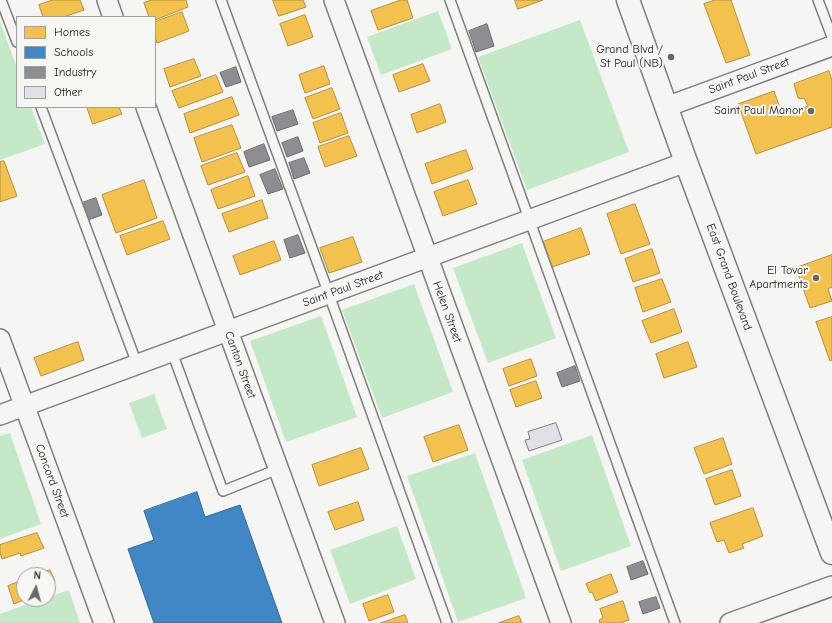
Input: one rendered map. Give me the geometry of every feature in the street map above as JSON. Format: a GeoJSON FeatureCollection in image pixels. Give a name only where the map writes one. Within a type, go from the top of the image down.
{"type":"FeatureCollection","features":[{"type":"Feature","properties":{"kind":"main road","name":"East Grand Boulevard"},"geometry":{"type":"LineString","coordinates":[[628,0],[686,162],[832,553]]}},
{"type":"Feature","properties":{"kind":"street"},"geometry":{"type":"LineString","coordinates":[[107,0],[113,16]]}},
{"type":"Feature","properties":{"kind":"street","name":"Helen Street"},"geometry":{"type":"LineString","coordinates":[[334,0],[561,623]]}},
{"type":"Feature","properties":{"kind":"street","name":"Saint Paul Street"},"geometry":{"type":"LineString","coordinates":[[666,107],[832,46]]}},
{"type":"Feature","properties":{"kind":"street","name":"Canton Street"},"geometry":{"type":"LineString","coordinates":[[146,108],[335,623]]}},
{"type":"Feature","properties":{"kind":"street","name":"Saint Paul Street"},"geometry":{"type":"LineString","coordinates":[[0,415],[686,162]]}},
{"type":"Feature","properties":{"kind":"street","name":"Concord Street"},"geometry":{"type":"LineString","coordinates":[[0,339],[104,623]]}},
{"type":"Feature","properties":{"kind":"street"},"geometry":{"type":"LineString","coordinates":[[730,623],[832,586]]}},
{"type":"Feature","properties":{"kind":"lane"},"geometry":{"type":"LineString","coordinates":[[2,0],[16,39]]}},
{"type":"Feature","properties":{"kind":"lane"},"geometry":{"type":"LineString","coordinates":[[221,0],[329,294],[447,623]]}},
{"type":"Feature","properties":{"kind":"lane"},"geometry":{"type":"LineString","coordinates":[[450,0],[675,623]]}},
{"type":"Feature","properties":{"kind":"lane"},"geometry":{"type":"LineString","coordinates":[[818,0],[832,37]]}},
{"type":"Feature","properties":{"kind":"lane"},"geometry":{"type":"LineString","coordinates":[[41,108],[138,364]]}},
{"type":"Feature","properties":{"kind":"lane"},"geometry":{"type":"LineString","coordinates":[[172,352],[223,490],[278,469]]}},
{"type":"Feature","properties":{"kind":"green space"},"geometry":{"type":"Polygon","coordinates":[[[438,11],[452,49],[381,75],[367,37],[438,11]]]}},
{"type":"Feature","properties":{"kind":"green space"},"geometry":{"type":"Polygon","coordinates":[[[580,20],[629,152],[527,190],[478,57],[580,20]]]}},
{"type":"Feature","properties":{"kind":"green space"},"geometry":{"type":"Polygon","coordinates":[[[0,21],[16,65],[16,108],[31,108],[45,144],[0,160],[0,21]]]}},
{"type":"Feature","properties":{"kind":"green space"},"geometry":{"type":"Polygon","coordinates":[[[522,243],[556,338],[488,363],[453,268],[522,243]]]}},
{"type":"Feature","properties":{"kind":"green space"},"geometry":{"type":"Polygon","coordinates":[[[414,284],[453,392],[382,418],[342,310],[414,284]]]}},
{"type":"Feature","properties":{"kind":"green space"},"geometry":{"type":"Polygon","coordinates":[[[321,316],[357,417],[286,442],[250,341],[321,316]]]}},
{"type":"Feature","properties":{"kind":"green space"},"geometry":{"type":"Polygon","coordinates":[[[154,394],[167,429],[142,438],[129,403],[154,394]]]}},
{"type":"Feature","properties":{"kind":"green space"},"geometry":{"type":"Polygon","coordinates":[[[10,433],[41,524],[0,539],[0,436],[10,433]]]}},
{"type":"Feature","properties":{"kind":"green space"},"geometry":{"type":"Polygon","coordinates":[[[592,435],[631,546],[561,571],[522,460],[592,435]]]}},
{"type":"Feature","properties":{"kind":"green space"},"geometry":{"type":"Polygon","coordinates":[[[475,453],[526,598],[458,622],[407,476],[475,453]]]}},
{"type":"Feature","properties":{"kind":"green space"},"geometry":{"type":"Polygon","coordinates":[[[397,526],[416,579],[350,604],[330,550],[397,526]]]}},
{"type":"Feature","properties":{"kind":"green space"},"geometry":{"type":"Polygon","coordinates":[[[69,590],[80,623],[0,623],[0,614],[20,607],[56,607],[56,594],[69,590]]]}},
{"type":"Feature","properties":{"kind":"building: Homes"},"geometry":{"type":"Polygon","coordinates":[[[53,0],[80,0],[84,10],[67,16],[43,16],[39,5],[53,0]]]}},
{"type":"Feature","properties":{"kind":"building: Homes"},"geometry":{"type":"Polygon","coordinates":[[[152,0],[186,0],[188,7],[156,20],[156,16],[149,16],[144,3],[152,0]]]}},
{"type":"Feature","properties":{"kind":"building: Homes"},"geometry":{"type":"Polygon","coordinates":[[[273,0],[303,0],[306,7],[279,16],[273,0]]]}},
{"type":"Feature","properties":{"kind":"building: Homes"},"geometry":{"type":"Polygon","coordinates":[[[401,0],[407,0],[413,18],[378,30],[371,11],[401,0]]]}},
{"type":"Feature","properties":{"kind":"building: Homes"},"geometry":{"type":"Polygon","coordinates":[[[515,0],[543,0],[518,9],[515,0]]]}},
{"type":"Feature","properties":{"kind":"building: Homes"},"geometry":{"type":"Polygon","coordinates":[[[715,0],[731,0],[750,55],[726,63],[704,4],[715,0]]]}},
{"type":"Feature","properties":{"kind":"building: Homes"},"geometry":{"type":"Polygon","coordinates":[[[182,12],[189,31],[157,43],[156,22],[182,12]]]}},
{"type":"Feature","properties":{"kind":"building: Homes"},"geometry":{"type":"Polygon","coordinates":[[[305,15],[313,37],[288,46],[280,24],[305,15]]]}},
{"type":"Feature","properties":{"kind":"building: Homes"},"geometry":{"type":"Polygon","coordinates":[[[194,59],[201,76],[170,87],[164,69],[194,59]]]}},
{"type":"Feature","properties":{"kind":"building: Homes"},"geometry":{"type":"Polygon","coordinates":[[[423,64],[430,81],[399,92],[393,75],[423,64]]]}},
{"type":"Feature","properties":{"kind":"building: Homes"},"geometry":{"type":"Polygon","coordinates":[[[324,66],[330,84],[305,93],[299,75],[324,66]]]}},
{"type":"Feature","properties":{"kind":"building: Homes","name":"Saint Paul Manor"},"geometry":{"type":"Polygon","coordinates":[[[829,71],[832,80],[832,127],[756,154],[738,104],[774,91],[779,105],[778,108],[775,109],[778,117],[786,115],[786,113],[798,108],[800,109],[808,106],[804,98],[798,98],[794,84],[829,71]]]}},
{"type":"Feature","properties":{"kind":"building: Homes"},"geometry":{"type":"Polygon","coordinates":[[[216,75],[223,92],[179,108],[172,91],[216,75]]]}},
{"type":"Feature","properties":{"kind":"building: Homes"},"geometry":{"type":"Polygon","coordinates":[[[332,88],[340,109],[313,119],[305,98],[332,88]]]}},
{"type":"Feature","properties":{"kind":"building: Homes"},"geometry":{"type":"Polygon","coordinates":[[[232,97],[239,115],[190,133],[184,114],[232,97]]]}},
{"type":"Feature","properties":{"kind":"building: Homes"},"geometry":{"type":"Polygon","coordinates":[[[440,104],[446,122],[417,133],[411,115],[440,104]]]}},
{"type":"Feature","properties":{"kind":"building: Homes"},"geometry":{"type":"Polygon","coordinates":[[[87,108],[119,108],[122,114],[93,124],[87,108]]]}},
{"type":"Feature","properties":{"kind":"building: Homes"},"geometry":{"type":"Polygon","coordinates":[[[341,113],[348,133],[320,143],[313,123],[341,113]]]}},
{"type":"Feature","properties":{"kind":"building: Homes"},"geometry":{"type":"Polygon","coordinates":[[[232,125],[241,148],[202,162],[194,138],[232,125]]]}},
{"type":"Feature","properties":{"kind":"building: Homes"},"geometry":{"type":"Polygon","coordinates":[[[349,136],[357,156],[325,167],[318,147],[349,136]]]}},
{"type":"Feature","properties":{"kind":"building: Homes"},"geometry":{"type":"Polygon","coordinates":[[[466,150],[473,169],[432,184],[425,164],[466,150]]]}},
{"type":"Feature","properties":{"kind":"building: Homes"},"geometry":{"type":"Polygon","coordinates":[[[237,153],[245,172],[208,185],[201,166],[237,153]]]}},
{"type":"Feature","properties":{"kind":"building: Homes"},"geometry":{"type":"Polygon","coordinates":[[[4,161],[17,196],[0,202],[0,162],[4,161]]]}},
{"type":"Feature","properties":{"kind":"building: Homes"},"geometry":{"type":"Polygon","coordinates":[[[248,176],[255,196],[218,209],[211,190],[248,176]]]}},
{"type":"Feature","properties":{"kind":"building: Homes"},"geometry":{"type":"Polygon","coordinates":[[[144,180],[157,218],[116,233],[102,195],[144,180]]]}},
{"type":"Feature","properties":{"kind":"building: Homes"},"geometry":{"type":"Polygon","coordinates":[[[468,180],[477,204],[443,216],[434,192],[468,180]]]}},
{"type":"Feature","properties":{"kind":"building: Homes"},"geometry":{"type":"Polygon","coordinates":[[[262,200],[268,218],[229,232],[222,214],[262,200]]]}},
{"type":"Feature","properties":{"kind":"building: Homes"},"geometry":{"type":"Polygon","coordinates":[[[635,204],[650,244],[621,254],[607,214],[635,204]]]}},
{"type":"Feature","properties":{"kind":"building: Homes"},"geometry":{"type":"Polygon","coordinates":[[[163,221],[170,239],[127,255],[120,236],[163,221]]]}},
{"type":"Feature","properties":{"kind":"building: Homes"},"geometry":{"type":"Polygon","coordinates":[[[581,228],[590,254],[552,267],[543,242],[581,228]]]}},
{"type":"Feature","properties":{"kind":"building: Homes"},"geometry":{"type":"Polygon","coordinates":[[[353,237],[362,262],[329,273],[320,248],[353,237]]]}},
{"type":"Feature","properties":{"kind":"building: Homes"},"geometry":{"type":"Polygon","coordinates":[[[274,241],[281,260],[240,275],[233,256],[274,241]]]}},
{"type":"Feature","properties":{"kind":"building: Homes"},"geometry":{"type":"Polygon","coordinates":[[[652,249],[660,273],[633,282],[625,259],[652,249]]]}},
{"type":"Feature","properties":{"kind":"building: Homes","name":"El Tovar Apartments"},"geometry":{"type":"Polygon","coordinates":[[[832,255],[832,287],[828,289],[832,301],[810,308],[796,268],[832,255]]]}},
{"type":"Feature","properties":{"kind":"building: Homes"},"geometry":{"type":"Polygon","coordinates":[[[662,279],[671,302],[643,312],[635,288],[662,279]]]}},
{"type":"Feature","properties":{"kind":"building: Homes"},"geometry":{"type":"Polygon","coordinates":[[[674,309],[682,332],[651,343],[642,321],[674,309]]]}},
{"type":"Feature","properties":{"kind":"building: Homes","name":"El Tovar Apartments"},"geometry":{"type":"Polygon","coordinates":[[[832,317],[832,360],[830,361],[816,322],[832,317]]]}},
{"type":"Feature","properties":{"kind":"building: Homes"},"geometry":{"type":"Polygon","coordinates":[[[78,342],[84,360],[41,376],[34,358],[78,342]]]}},
{"type":"Feature","properties":{"kind":"building: Homes"},"geometry":{"type":"Polygon","coordinates":[[[688,342],[697,367],[664,378],[656,354],[688,342]]]}},
{"type":"Feature","properties":{"kind":"building: Homes"},"geometry":{"type":"Polygon","coordinates":[[[531,359],[537,376],[509,386],[503,369],[531,359]]]}},
{"type":"Feature","properties":{"kind":"building: Homes"},"geometry":{"type":"Polygon","coordinates":[[[536,381],[542,398],[516,407],[510,390],[536,381]]]}},
{"type":"Feature","properties":{"kind":"building: Homes"},"geometry":{"type":"Polygon","coordinates":[[[459,425],[468,450],[433,462],[424,437],[459,425]]]}},
{"type":"Feature","properties":{"kind":"building: Homes"},"geometry":{"type":"Polygon","coordinates":[[[723,438],[732,464],[704,474],[694,448],[723,438]]]}},
{"type":"Feature","properties":{"kind":"building: Homes"},"geometry":{"type":"Polygon","coordinates":[[[361,448],[369,469],[319,486],[312,465],[361,448]]]}},
{"type":"Feature","properties":{"kind":"building: Homes"},"geometry":{"type":"Polygon","coordinates":[[[732,470],[741,496],[715,505],[706,479],[732,470]]]}},
{"type":"Feature","properties":{"kind":"building: Homes"},"geometry":{"type":"Polygon","coordinates":[[[358,502],[364,520],[335,530],[328,512],[358,502]]]}},
{"type":"Feature","properties":{"kind":"building: Homes"},"geometry":{"type":"Polygon","coordinates":[[[753,508],[763,536],[742,544],[744,548],[729,553],[724,540],[717,542],[710,523],[753,508]]]}},
{"type":"Feature","properties":{"kind":"building: Homes"},"geometry":{"type":"Polygon","coordinates":[[[37,533],[44,548],[21,556],[20,553],[2,559],[0,545],[37,533]]]}},
{"type":"Feature","properties":{"kind":"building: Homes"},"geometry":{"type":"Polygon","coordinates":[[[611,574],[618,592],[596,601],[586,584],[611,574]]]}},
{"type":"Feature","properties":{"kind":"building: Homes"},"geometry":{"type":"Polygon","coordinates":[[[16,583],[16,603],[14,604],[8,586],[16,583]]]}},
{"type":"Feature","properties":{"kind":"building: Homes"},"geometry":{"type":"Polygon","coordinates":[[[388,595],[394,612],[369,621],[363,604],[388,595]]]}},
{"type":"Feature","properties":{"kind":"building: Homes"},"geometry":{"type":"Polygon","coordinates":[[[623,601],[629,620],[620,623],[600,623],[599,620],[603,618],[600,609],[623,601]]]}},
{"type":"Feature","properties":{"kind":"building: Homes"},"geometry":{"type":"Polygon","coordinates":[[[405,615],[408,623],[381,623],[405,615]]]}},
{"type":"Feature","properties":{"kind":"building: Homes"},"geometry":{"type":"Polygon","coordinates":[[[519,616],[522,623],[499,623],[519,616]]]}},
{"type":"Feature","properties":{"kind":"building: Schools"},"geometry":{"type":"Polygon","coordinates":[[[197,492],[205,517],[240,505],[282,623],[154,623],[128,549],[154,540],[144,511],[197,492]]]}},
{"type":"Feature","properties":{"kind":"building: Industry"},"geometry":{"type":"Polygon","coordinates":[[[487,24],[494,46],[476,52],[469,31],[487,24]]]}},
{"type":"Feature","properties":{"kind":"building: Industry"},"geometry":{"type":"Polygon","coordinates":[[[236,67],[241,82],[226,87],[220,73],[236,67]]]}},
{"type":"Feature","properties":{"kind":"building: Industry"},"geometry":{"type":"Polygon","coordinates":[[[293,110],[298,124],[277,131],[272,117],[293,110]]]}},
{"type":"Feature","properties":{"kind":"building: Industry"},"geometry":{"type":"Polygon","coordinates":[[[298,137],[303,151],[287,157],[282,143],[298,137]]]}},
{"type":"Feature","properties":{"kind":"building: Industry"},"geometry":{"type":"Polygon","coordinates":[[[264,144],[270,160],[249,167],[244,152],[264,144]]]}},
{"type":"Feature","properties":{"kind":"building: Industry"},"geometry":{"type":"Polygon","coordinates":[[[304,158],[310,173],[294,179],[289,163],[304,158]]]}},
{"type":"Feature","properties":{"kind":"building: Industry"},"geometry":{"type":"Polygon","coordinates":[[[275,169],[283,189],[268,194],[260,175],[275,169]]]}},
{"type":"Feature","properties":{"kind":"building: Industry"},"geometry":{"type":"Polygon","coordinates":[[[96,198],[102,215],[88,220],[82,203],[96,198]]]}},
{"type":"Feature","properties":{"kind":"building: Industry"},"geometry":{"type":"Polygon","coordinates":[[[298,235],[305,253],[290,258],[284,240],[298,235]]]}},
{"type":"Feature","properties":{"kind":"building: Industry"},"geometry":{"type":"Polygon","coordinates":[[[575,366],[580,381],[562,387],[557,373],[575,366]]]}},
{"type":"Feature","properties":{"kind":"building: Industry"},"geometry":{"type":"Polygon","coordinates":[[[643,561],[648,574],[631,580],[627,567],[643,561]]]}},
{"type":"Feature","properties":{"kind":"building: Industry"},"geometry":{"type":"Polygon","coordinates":[[[656,597],[660,608],[643,614],[639,602],[656,597]]]}},
{"type":"Feature","properties":{"kind":"building: Other"},"geometry":{"type":"Polygon","coordinates":[[[556,423],[562,440],[529,451],[525,440],[530,439],[528,432],[556,423]]]}},
{"type":"Feature","properties":{"kind":"place","name":"Grand Blvd / St Paul (NB)"},"geometry":{"type":"Point","coordinates":[671,57]}},
{"type":"Feature","properties":{"kind":"place","name":"Saint Paul Manor"},"geometry":{"type":"Point","coordinates":[811,111]}},
{"type":"Feature","properties":{"kind":"place","name":"El Tovar Apartments"},"geometry":{"type":"Point","coordinates":[816,278]}}]}
